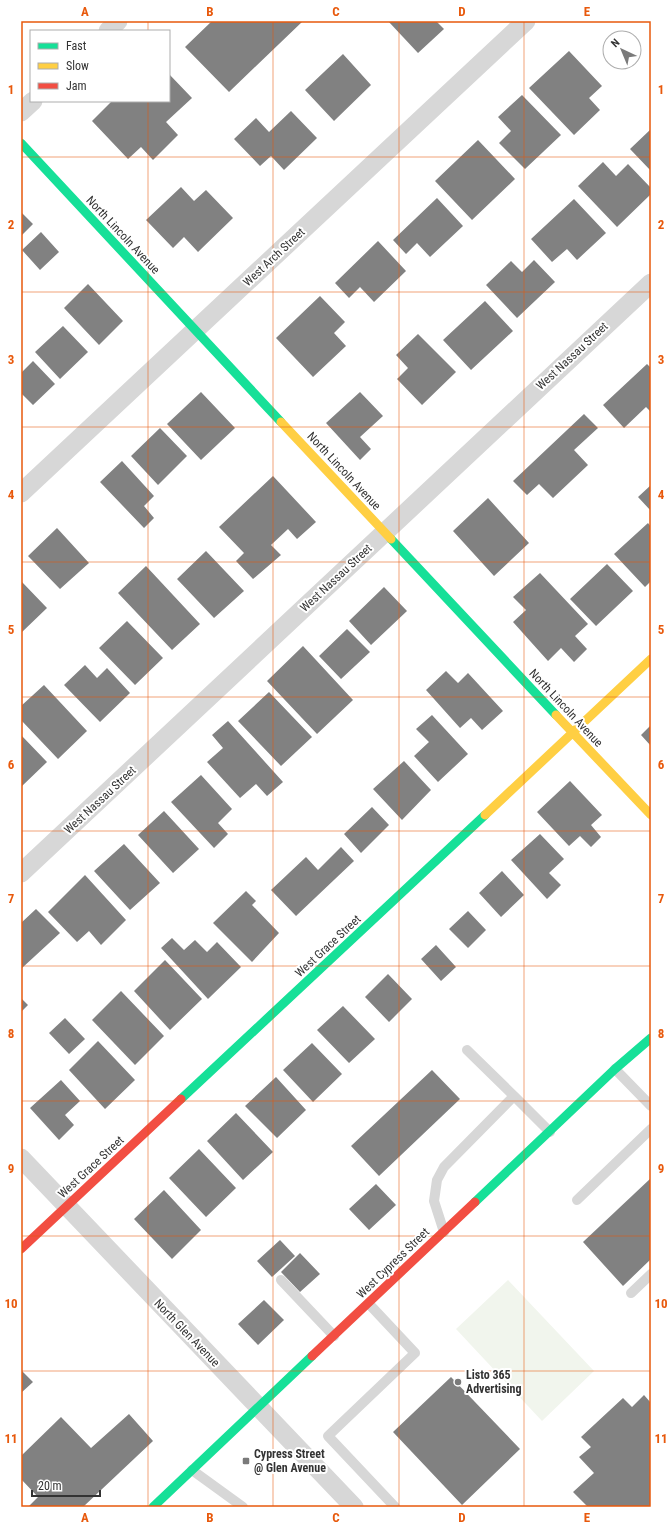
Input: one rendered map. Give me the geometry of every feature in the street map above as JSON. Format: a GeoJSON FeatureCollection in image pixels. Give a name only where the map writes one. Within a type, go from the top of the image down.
{"type":"FeatureCollection","features":[{"type":"Feature","properties":{"kind":"street"},"geometry":{"type":"LineString","coordinates":[[109,30],[118,21]]}},
{"type":"Feature","properties":{"kind":"street","name":"West Arch Street"},"geometry":{"type":"LineString","coordinates":[[21,493],[526,21]]}},
{"type":"Feature","properties":{"kind":"street"},"geometry":{"type":"LineString","coordinates":[[21,112],[32,102]]}},
{"type":"Feature","properties":{"kind":"street","name":"North Lincoln Avenue"},"geometry":{"type":"LineString","coordinates":[[21,143],[195,331],[572,733],[651,815]]}},
{"type":"Feature","properties":{"kind":"street","name":"West Nassau Street"},"geometry":{"type":"LineString","coordinates":[[21,873],[651,283]]}},
{"type":"Feature","properties":{"kind":"street","name":"West Grace Street"},"geometry":{"type":"LineString","coordinates":[[21,1249],[651,659]]}},
{"type":"Feature","properties":{"kind":"street","name":"West Cypress Street"},"geometry":{"type":"LineString","coordinates":[[153,1507],[369,1304],[615,1069],[651,1038]]}},
{"type":"Feature","properties":{"kind":"street","name":"North Glen Avenue"},"geometry":{"type":"LineString","coordinates":[[21,1158],[354,1507]]}},
{"type":"Feature","properties":{"kind":"lane"},"geometry":{"type":"LineString","coordinates":[[467,1050],[550,1132]]}},
{"type":"Feature","properties":{"kind":"lane"},"geometry":{"type":"LineString","coordinates":[[615,1069],[651,1106]]}},
{"type":"Feature","properties":{"kind":"lane"},"geometry":{"type":"LineString","coordinates":[[444,1232],[434,1201],[437,1180],[450,1161],[514,1096]]}},
{"type":"Feature","properties":{"kind":"lane"},"geometry":{"type":"LineString","coordinates":[[577,1200],[651,1129]]}},
{"type":"Feature","properties":{"kind":"lane"},"geometry":{"type":"LineString","coordinates":[[631,1293],[651,1274]]}},
{"type":"Feature","properties":{"kind":"lane"},"geometry":{"type":"LineString","coordinates":[[281,1280],[334,1336]]}},
{"type":"Feature","properties":{"kind":"lane"},"geometry":{"type":"LineString","coordinates":[[369,1304],[415,1353],[328,1436],[395,1507]]}},
{"type":"Feature","properties":{"kind":"lane"},"geometry":{"type":"LineString","coordinates":[[192,1470],[243,1507]]}},
{"type":"Feature","properties":{"kind":"shaded area"},"geometry":{"type":"Polygon","coordinates":[[[508,1280],[594,1371],[542,1421],[456,1329],[508,1280]]]}},
{"type":"Feature","properties":{"kind":"building"},"geometry":{"type":"Polygon","coordinates":[[[212,21],[303,21],[229,92],[185,47],[212,21]]]}},
{"type":"Feature","properties":{"kind":"building"},"geometry":{"type":"Polygon","coordinates":[[[388,21],[436,21],[444,29],[418,53],[388,21]]]}},
{"type":"Feature","properties":{"kind":"building"},"geometry":{"type":"Polygon","coordinates":[[[569,51],[602,86],[589,98],[600,110],[574,135],[529,88],[569,51]]]}},
{"type":"Feature","properties":{"kind":"building"},"geometry":{"type":"Polygon","coordinates":[[[343,54],[371,85],[334,121],[305,90],[343,54]]]}},
{"type":"Feature","properties":{"kind":"building"},"geometry":{"type":"Polygon","coordinates":[[[170,75],[192,98],[166,122],[178,135],[153,160],[141,147],[128,159],[92,121],[111,102],[170,102],[170,75]]]}},
{"type":"Feature","properties":{"kind":"building"},"geometry":{"type":"Polygon","coordinates":[[[522,95],[561,135],[525,169],[499,143],[511,131],[498,117],[522,95]]]}},
{"type":"Feature","properties":{"kind":"building"},"geometry":{"type":"Polygon","coordinates":[[[291,111],[317,138],[284,170],[271,156],[260,166],[234,139],[256,118],[269,132],[291,111]]]}},
{"type":"Feature","properties":{"kind":"building"},"geometry":{"type":"Polygon","coordinates":[[[651,129],[651,171],[630,149],[651,129]]]}},
{"type":"Feature","properties":{"kind":"building"},"geometry":{"type":"Polygon","coordinates":[[[478,140],[515,179],[472,220],[435,181],[478,140]]]}},
{"type":"Feature","properties":{"kind":"building"},"geometry":{"type":"Polygon","coordinates":[[[603,162],[616,176],[628,164],[651,188],[651,194],[617,227],[578,186],[603,162]]]}},
{"type":"Feature","properties":{"kind":"building"},"geometry":{"type":"Polygon","coordinates":[[[181,187],[194,201],[206,190],[233,218],[198,252],[184,237],[173,248],[146,220],[181,187]]]}},
{"type":"Feature","properties":{"kind":"building"},"geometry":{"type":"Polygon","coordinates":[[[437,198],[463,226],[430,257],[417,243],[406,254],[393,240],[437,198]]]}},
{"type":"Feature","properties":{"kind":"building"},"geometry":{"type":"Polygon","coordinates":[[[574,199],[606,233],[577,260],[567,249],[552,262],[531,239],[574,199]]]}},
{"type":"Feature","properties":{"kind":"building"},"geometry":{"type":"Polygon","coordinates":[[[21,212],[33,224],[21,236],[21,212]]]}},
{"type":"Feature","properties":{"kind":"building"},"geometry":{"type":"Polygon","coordinates":[[[41,232],[59,252],[40,270],[22,250],[41,232]]]}},
{"type":"Feature","properties":{"kind":"building"},"geometry":{"type":"Polygon","coordinates":[[[378,241],[406,271],[374,302],[360,287],[349,298],[335,283],[378,241]]]}},
{"type":"Feature","properties":{"kind":"building"},"geometry":{"type":"Polygon","coordinates":[[[534,260],[555,282],[517,318],[486,285],[511,261],[522,272],[534,260]]]}},
{"type":"Feature","properties":{"kind":"building"},"geometry":{"type":"Polygon","coordinates":[[[88,284],[123,321],[99,345],[64,308],[88,284]]]}},
{"type":"Feature","properties":{"kind":"building"},"geometry":{"type":"Polygon","coordinates":[[[320,296],[345,322],[334,333],[346,346],[313,377],[276,338],[320,296]]]}},
{"type":"Feature","properties":{"kind":"building"},"geometry":{"type":"Polygon","coordinates":[[[485,301],[513,331],[471,370],[443,340],[485,301]]]}},
{"type":"Feature","properties":{"kind":"building"},"geometry":{"type":"Polygon","coordinates":[[[63,326],[88,352],[60,379],[35,352],[63,326]]]}},
{"type":"Feature","properties":{"kind":"building"},"geometry":{"type":"Polygon","coordinates":[[[418,334],[456,372],[422,405],[397,379],[408,368],[396,355],[418,334]]]}},
{"type":"Feature","properties":{"kind":"building"},"geometry":{"type":"Polygon","coordinates":[[[33,361],[55,384],[33,405],[21,393],[21,373],[33,361]]]}},
{"type":"Feature","properties":{"kind":"building"},"geometry":{"type":"Polygon","coordinates":[[[647,364],[651,368],[651,412],[646,407],[624,428],[603,405],[647,364]]]}},
{"type":"Feature","properties":{"kind":"building"},"geometry":{"type":"Polygon","coordinates":[[[201,392],[235,428],[201,460],[167,424],[201,392]]]}},
{"type":"Feature","properties":{"kind":"building"},"geometry":{"type":"Polygon","coordinates":[[[360,392],[383,416],[360,437],[371,449],[360,460],[326,423],[360,392]]]}},
{"type":"Feature","properties":{"kind":"building"},"geometry":{"type":"Polygon","coordinates":[[[584,414],[598,428],[574,450],[588,465],[553,498],[539,484],[527,495],[513,481],[584,414]]]}},
{"type":"Feature","properties":{"kind":"building"},"geometry":{"type":"Polygon","coordinates":[[[160,428],[187,456],[158,485],[131,456],[160,428]]]}},
{"type":"Feature","properties":{"kind":"building"},"geometry":{"type":"Polygon","coordinates":[[[122,461],[154,496],[144,506],[154,518],[144,528],[100,482],[122,461]]]}},
{"type":"Feature","properties":{"kind":"building"},"geometry":{"type":"Polygon","coordinates":[[[273,476],[316,522],[297,539],[288,529],[271,545],[281,555],[253,579],[236,561],[244,553],[219,527],[273,476]]]}},
{"type":"Feature","properties":{"kind":"building"},"geometry":{"type":"Polygon","coordinates":[[[651,485],[651,511],[638,497],[651,485]]]}},
{"type":"Feature","properties":{"kind":"building"},"geometry":{"type":"Polygon","coordinates":[[[488,498],[529,543],[494,576],[453,531],[488,498]]]}},
{"type":"Feature","properties":{"kind":"building"},"geometry":{"type":"Polygon","coordinates":[[[648,523],[651,527],[651,581],[645,587],[614,554],[648,523]]]}},
{"type":"Feature","properties":{"kind":"building"},"geometry":{"type":"Polygon","coordinates":[[[57,528],[89,563],[60,589],[28,556],[57,528]]]}},
{"type":"Feature","properties":{"kind":"building"},"geometry":{"type":"Polygon","coordinates":[[[206,551],[244,591],[214,618],[177,579],[206,551]]]}},
{"type":"Feature","properties":{"kind":"building"},"geometry":{"type":"Polygon","coordinates":[[[607,564],[633,591],[596,626],[570,599],[607,564]]]}},
{"type":"Feature","properties":{"kind":"building"},"geometry":{"type":"Polygon","coordinates":[[[146,566],[200,624],[172,650],[118,593],[146,566]]]}},
{"type":"Feature","properties":{"kind":"building"},"geometry":{"type":"Polygon","coordinates":[[[540,573],[588,624],[575,636],[587,649],[574,662],[561,648],[548,661],[513,622],[526,610],[513,597],[540,573]]]}},
{"type":"Feature","properties":{"kind":"building"},"geometry":{"type":"Polygon","coordinates":[[[22,582],[47,608],[21,633],[21,583],[22,582]]]}},
{"type":"Feature","properties":{"kind":"building"},"geometry":{"type":"Polygon","coordinates":[[[384,587],[407,611],[371,645],[349,621],[384,587]]]}},
{"type":"Feature","properties":{"kind":"building"},"geometry":{"type":"Polygon","coordinates":[[[127,621],[163,658],[135,685],[99,648],[127,621]]]}},
{"type":"Feature","properties":{"kind":"building"},"geometry":{"type":"Polygon","coordinates":[[[347,629],[370,652],[341,679],[319,656],[347,629]]]}},
{"type":"Feature","properties":{"kind":"building"},"geometry":{"type":"Polygon","coordinates":[[[303,646],[353,700],[317,734],[267,681],[303,646]]]}},
{"type":"Feature","properties":{"kind":"building"},"geometry":{"type":"Polygon","coordinates":[[[85,665],[97,678],[107,668],[130,693],[100,722],[64,685],[85,665]]]}},
{"type":"Feature","properties":{"kind":"building"},"geometry":{"type":"Polygon","coordinates":[[[446,671],[458,683],[468,673],[503,711],[482,730],[471,718],[460,728],[426,690],[446,671]]]}},
{"type":"Feature","properties":{"kind":"building"},"geometry":{"type":"Polygon","coordinates":[[[44,685],[87,731],[58,759],[21,720],[21,706],[44,685]]]}},
{"type":"Feature","properties":{"kind":"building"},"geometry":{"type":"Polygon","coordinates":[[[269,692],[312,737],[281,766],[238,721],[269,692]]]}},
{"type":"Feature","properties":{"kind":"building"},"geometry":{"type":"Polygon","coordinates":[[[432,715],[468,754],[438,782],[414,756],[429,742],[416,729],[432,715]]]}},
{"type":"Feature","properties":{"kind":"building"},"geometry":{"type":"Polygon","coordinates":[[[228,721],[283,782],[267,796],[256,784],[240,798],[207,762],[223,748],[212,735],[228,721]]]}},
{"type":"Feature","properties":{"kind":"building"},"geometry":{"type":"Polygon","coordinates":[[[651,725],[651,746],[641,735],[651,725]]]}},
{"type":"Feature","properties":{"kind":"building"},"geometry":{"type":"Polygon","coordinates":[[[21,735],[47,762],[21,787],[21,735]]]}},
{"type":"Feature","properties":{"kind":"building"},"geometry":{"type":"Polygon","coordinates":[[[404,761],[431,790],[402,820],[373,789],[404,761]]]}},
{"type":"Feature","properties":{"kind":"building"},"geometry":{"type":"Polygon","coordinates":[[[201,775],[232,809],[218,823],[228,834],[214,848],[171,802],[201,775]]]}},
{"type":"Feature","properties":{"kind":"building"},"geometry":{"type":"Polygon","coordinates":[[[570,781],[602,815],[591,825],[601,837],[591,847],[580,836],[569,846],[537,812],[570,781]]]}},
{"type":"Feature","properties":{"kind":"building"},"geometry":{"type":"Polygon","coordinates":[[[372,807],[389,825],[361,853],[344,834],[372,807]]]}},
{"type":"Feature","properties":{"kind":"building"},"geometry":{"type":"Polygon","coordinates":[[[164,811],[199,849],[173,873],[138,835],[164,811]]]}},
{"type":"Feature","properties":{"kind":"building"},"geometry":{"type":"Polygon","coordinates":[[[540,834],[564,859],[549,873],[561,885],[547,899],[511,860],[540,834]]]}},
{"type":"Feature","properties":{"kind":"building"},"geometry":{"type":"Polygon","coordinates":[[[124,844],[160,883],[130,910],[94,871],[124,844]]]}},
{"type":"Feature","properties":{"kind":"building"},"geometry":{"type":"Polygon","coordinates":[[[341,847],[354,861],[296,916],[271,890],[306,857],[318,870],[341,847]]]}},
{"type":"Feature","properties":{"kind":"building"},"geometry":{"type":"Polygon","coordinates":[[[502,871],[524,895],[501,917],[479,893],[502,871]]]}},
{"type":"Feature","properties":{"kind":"building"},"geometry":{"type":"Polygon","coordinates":[[[85,875],[126,920],[101,945],[89,931],[77,942],[48,912],[85,875]]]}},
{"type":"Feature","properties":{"kind":"building"},"geometry":{"type":"Polygon","coordinates":[[[246,891],[256,901],[252,905],[279,933],[252,962],[213,923],[246,891]]]}},
{"type":"Feature","properties":{"kind":"building"},"geometry":{"type":"Polygon","coordinates":[[[36,909],[60,933],[22,968],[21,923],[36,909]]]}},
{"type":"Feature","properties":{"kind":"building"},"geometry":{"type":"Polygon","coordinates":[[[468,911],[486,930],[468,948],[449,929],[468,911]]]}},
{"type":"Feature","properties":{"kind":"building"},"geometry":{"type":"Polygon","coordinates":[[[172,938],[184,950],[195,940],[207,952],[217,942],[241,967],[208,999],[161,948],[172,938]]]}},
{"type":"Feature","properties":{"kind":"building"},"geometry":{"type":"Polygon","coordinates":[[[436,945],[456,967],[441,981],[421,959],[436,945]]]}},
{"type":"Feature","properties":{"kind":"building"},"geometry":{"type":"Polygon","coordinates":[[[165,960],[202,999],[170,1030],[134,991],[165,960]]]}},
{"type":"Feature","properties":{"kind":"building"},"geometry":{"type":"Polygon","coordinates":[[[388,974],[412,999],[389,1022],[365,997],[388,974]]]}},
{"type":"Feature","properties":{"kind":"building"},"geometry":{"type":"Polygon","coordinates":[[[121,991],[164,1036],[135,1065],[92,1020],[121,991]]]}},
{"type":"Feature","properties":{"kind":"building"},"geometry":{"type":"Polygon","coordinates":[[[21,998],[28,1005],[21,1012],[21,998]]]}},
{"type":"Feature","properties":{"kind":"building"},"geometry":{"type":"Polygon","coordinates":[[[343,1006],[375,1039],[349,1063],[317,1030],[343,1006]]]}},
{"type":"Feature","properties":{"kind":"building"},"geometry":{"type":"Polygon","coordinates":[[[65,1018],[85,1039],[69,1054],[49,1033],[65,1018]]]}},
{"type":"Feature","properties":{"kind":"building"},"geometry":{"type":"Polygon","coordinates":[[[98,1041],[135,1080],[105,1109],[69,1070],[98,1041]]]}},
{"type":"Feature","properties":{"kind":"building"},"geometry":{"type":"Polygon","coordinates":[[[312,1043],[342,1074],[313,1102],[283,1070],[312,1043]]]}},
{"type":"Feature","properties":{"kind":"building"},"geometry":{"type":"Polygon","coordinates":[[[432,1070],[460,1099],[379,1176],[351,1146],[432,1070]]]}},
{"type":"Feature","properties":{"kind":"building"},"geometry":{"type":"Polygon","coordinates":[[[276,1077],[306,1110],[277,1138],[245,1106],[276,1077]]]}},
{"type":"Feature","properties":{"kind":"building"},"geometry":{"type":"Polygon","coordinates":[[[61,1080],[80,1101],[65,1115],[74,1125],[59,1140],[30,1108],[61,1080]]]}},
{"type":"Feature","properties":{"kind":"building"},"geometry":{"type":"Polygon","coordinates":[[[236,1113],[273,1152],[243,1180],[207,1141],[236,1113]]]}},
{"type":"Feature","properties":{"kind":"building"},"geometry":{"type":"Polygon","coordinates":[[[199,1149],[236,1188],[206,1217],[169,1178],[199,1149]]]}},
{"type":"Feature","properties":{"kind":"building"},"geometry":{"type":"Polygon","coordinates":[[[651,1178],[651,1259],[623,1286],[583,1242],[651,1178]]]}},
{"type":"Feature","properties":{"kind":"building"},"geometry":{"type":"Polygon","coordinates":[[[376,1184],[396,1205],[369,1230],[349,1209],[376,1184]]]}},
{"type":"Feature","properties":{"kind":"building"},"geometry":{"type":"Polygon","coordinates":[[[164,1190],[201,1230],[172,1259],[134,1219],[164,1190]]]}},
{"type":"Feature","properties":{"kind":"building"},"geometry":{"type":"Polygon","coordinates":[[[280,1240],[295,1256],[272,1277],[257,1261],[280,1240]]]}},
{"type":"Feature","properties":{"kind":"building"},"geometry":{"type":"Polygon","coordinates":[[[300,1253],[320,1274],[300,1292],[281,1272],[300,1253]]]}},
{"type":"Feature","properties":{"kind":"building"},"geometry":{"type":"Polygon","coordinates":[[[264,1300],[284,1320],[258,1345],[238,1324],[264,1300]]]}},
{"type":"Feature","properties":{"kind":"building"},"geometry":{"type":"Polygon","coordinates":[[[21,1370],[33,1382],[21,1393],[21,1370]]]}},
{"type":"Feature","properties":{"kind":"building"},"geometry":{"type":"Polygon","coordinates":[[[451,1377],[520,1449],[462,1505],[393,1432],[451,1377]]]}},
{"type":"Feature","properties":{"kind":"building"},"geometry":{"type":"Polygon","coordinates":[[[644,1395],[651,1403],[651,1507],[588,1507],[573,1492],[594,1473],[579,1457],[591,1447],[581,1437],[623,1398],[632,1407],[644,1395]]]}},
{"type":"Feature","properties":{"kind":"building"},"geometry":{"type":"Polygon","coordinates":[[[129,1414],[153,1441],[83,1507],[28,1507],[38,1497],[21,1479],[21,1456],[61,1417],[91,1448],[129,1414]]]}},
{"type":"Feature","properties":{"kind":"traffic: fast"},"geometry":{"type":"LineString","coordinates":[[21,143],[281,422]]}},
{"type":"Feature","properties":{"kind":"traffic: fast"},"geometry":{"type":"LineString","coordinates":[[391,539],[556,715]]}},
{"type":"Feature","properties":{"kind":"traffic: fast"},"geometry":{"type":"LineString","coordinates":[[181,1099],[485,815]]}},
{"type":"Feature","properties":{"kind":"traffic: fast"},"geometry":{"type":"LineString","coordinates":[[475,1202],[615,1069],[651,1038]]}},
{"type":"Feature","properties":{"kind":"traffic: fast"},"geometry":{"type":"LineString","coordinates":[[153,1507],[312,1356]]}},
{"type":"Feature","properties":{"kind":"traffic: slow"},"geometry":{"type":"LineString","coordinates":[[281,422],[391,539]]}},
{"type":"Feature","properties":{"kind":"traffic: slow"},"geometry":{"type":"LineString","coordinates":[[485,815],[651,659]]}},
{"type":"Feature","properties":{"kind":"traffic: slow"},"geometry":{"type":"LineString","coordinates":[[556,715],[651,815]]}},
{"type":"Feature","properties":{"kind":"traffic: jam"},"geometry":{"type":"LineString","coordinates":[[21,1249],[181,1099]]}},
{"type":"Feature","properties":{"kind":"traffic: jam"},"geometry":{"type":"LineString","coordinates":[[312,1356],[475,1202]]}},
{"type":"Feature","properties":{"kind":"place","name":"Listo 365 Advertising"},"geometry":{"type":"Point","coordinates":[458,1382]}},
{"type":"Feature","properties":{"kind":"place","name":"Cypress Street @ Glen Avenue"},"geometry":{"type":"Point","coordinates":[246,1461]}}]}
